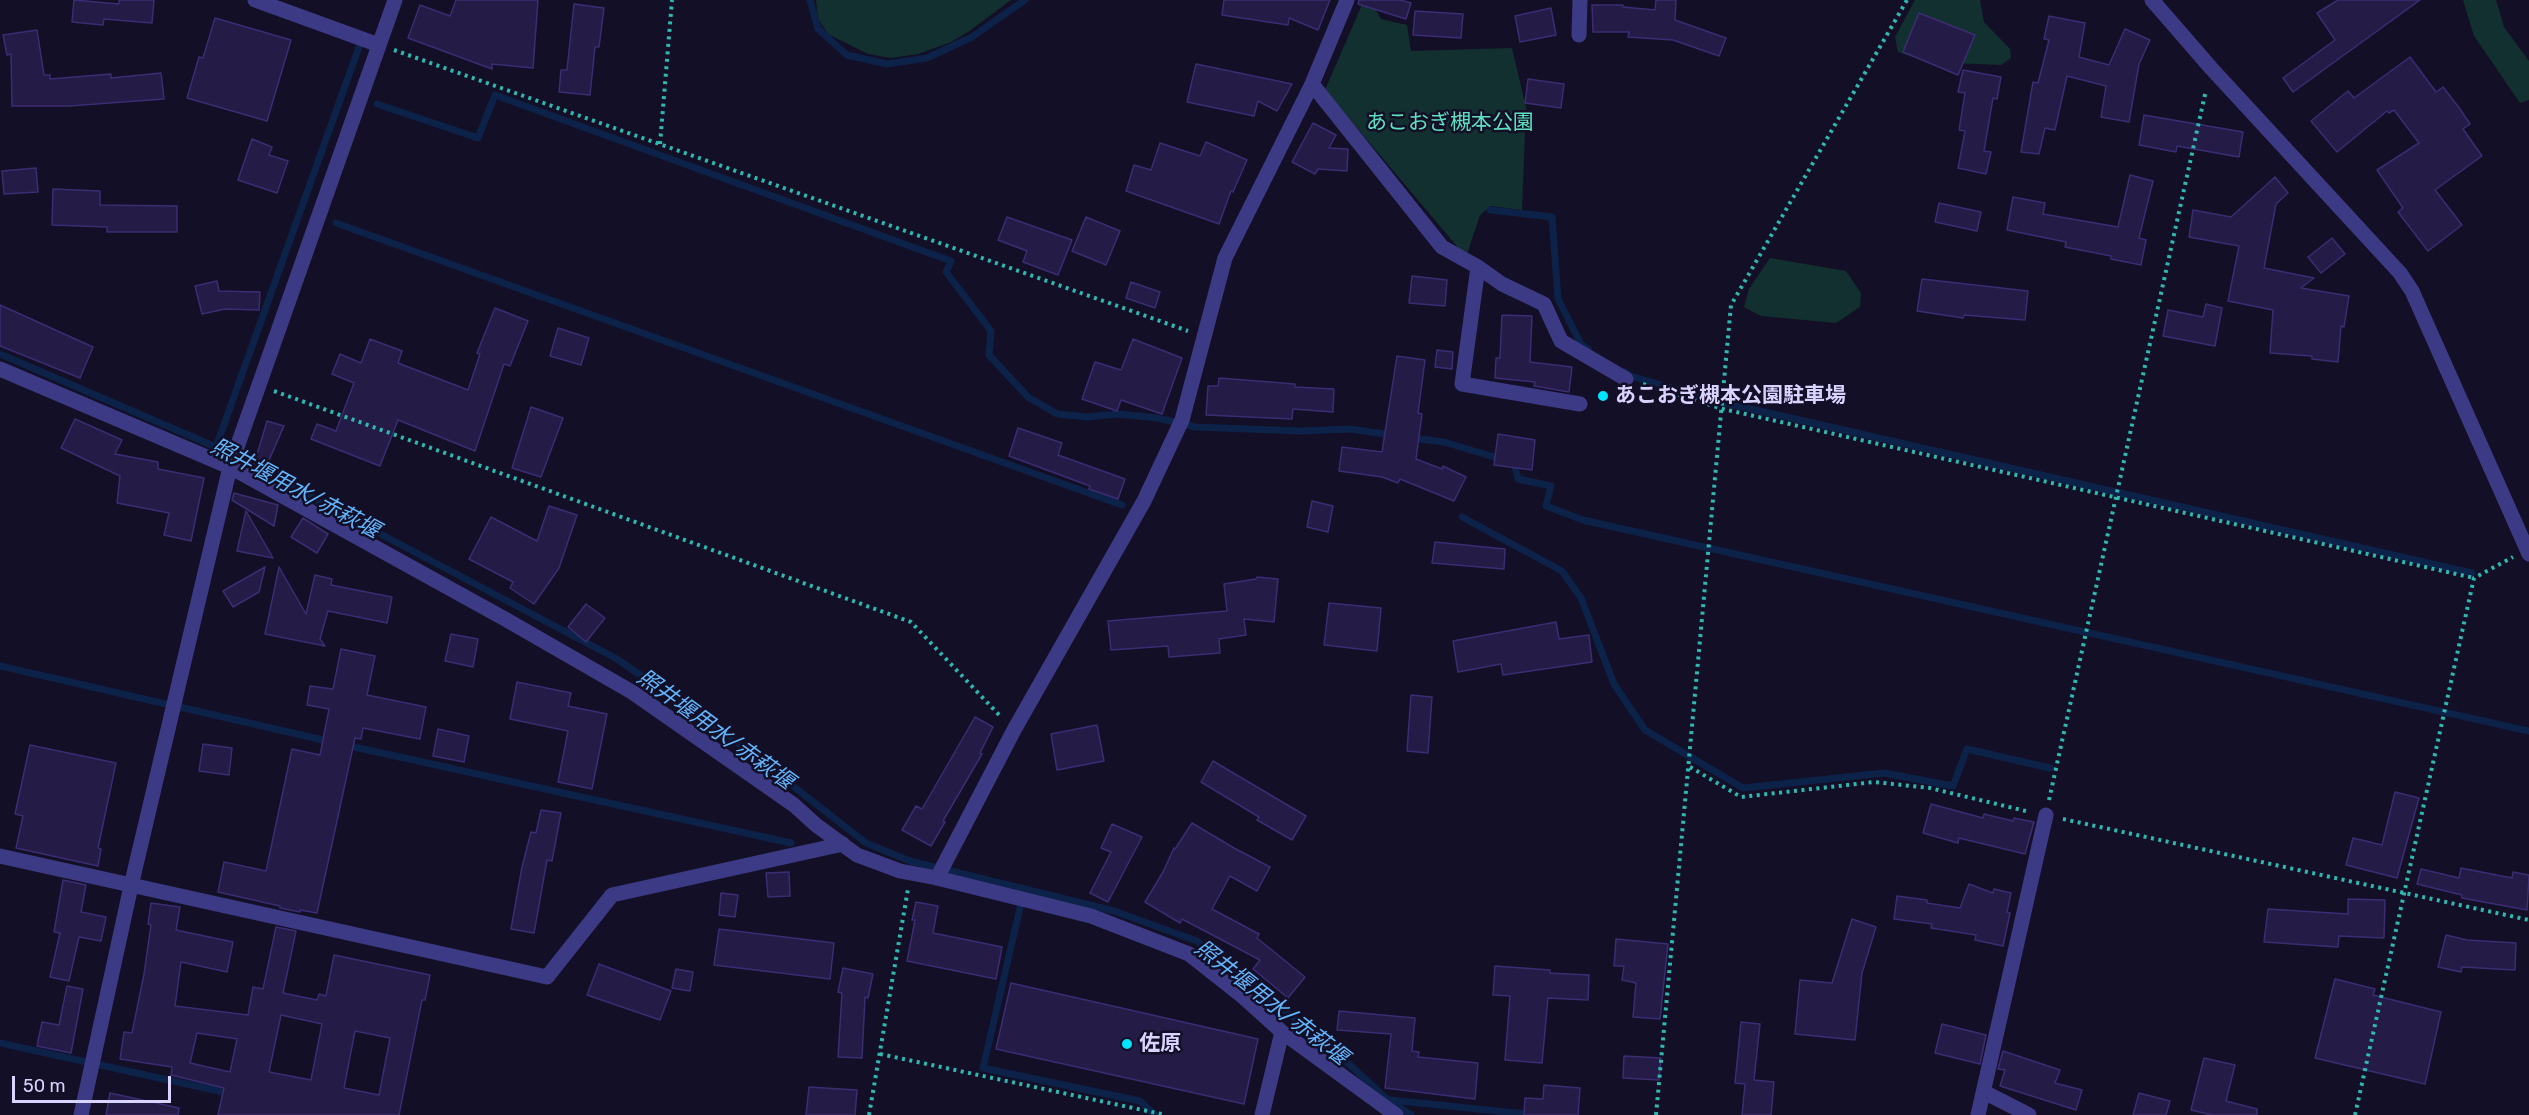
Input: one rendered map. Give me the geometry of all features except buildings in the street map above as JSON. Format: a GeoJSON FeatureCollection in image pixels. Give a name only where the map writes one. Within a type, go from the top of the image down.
{"type":"FeatureCollection","features":[{"type":"Feature","properties":{"kind":"street"},"geometry":{"type":"LineString","coordinates":[[255,0],[380,45]]}},
{"type":"Feature","properties":{"kind":"street"},"geometry":{"type":"LineString","coordinates":[[81,1115],[131,886],[230,467],[395,0]]}},
{"type":"Feature","properties":{"kind":"street"},"geometry":{"type":"LineString","coordinates":[[937,878],[1014,730],[1144,501],[1182,420],[1225,258],[1312,84],[1347,0]]}},
{"type":"Feature","properties":{"kind":"street"},"geometry":{"type":"LineString","coordinates":[[1579,36],[1580,0]]}},
{"type":"Feature","properties":{"kind":"street"},"geometry":{"type":"LineString","coordinates":[[2152,0],[2211,68],[2400,273],[2412,291],[2528,551]]}},
{"type":"Feature","properties":{"kind":"street"},"geometry":{"type":"LineString","coordinates":[[1312,84],[1442,247],[1478,267],[1502,284],[1544,304],[1561,340],[1626,379]]}},
{"type":"Feature","properties":{"kind":"street"},"geometry":{"type":"LineString","coordinates":[[1478,267],[1462,384],[1580,404]]}},
{"type":"Feature","properties":{"kind":"street"},"geometry":{"type":"LineString","coordinates":[[0,369],[230,467],[632,692],[794,805],[816,825],[857,855],[900,872],[937,878],[1091,916],[1190,954],[1241,995],[1281,1032],[1396,1115]]}},
{"type":"Feature","properties":{"kind":"street"},"geometry":{"type":"LineString","coordinates":[[1978,1115],[2046,815]]}},
{"type":"Feature","properties":{"kind":"street"},"geometry":{"type":"LineString","coordinates":[[0,856],[547,977],[612,895],[843,844]]}},
{"type":"Feature","properties":{"kind":"street"},"geometry":{"type":"LineString","coordinates":[[1262,1115],[1281,1032]]}},
{"type":"Feature","properties":{"kind":"street"},"geometry":{"type":"LineString","coordinates":[[1984,1092],[2029,1115]]}},
{"type":"Feature","properties":{"kind":"path"},"geometry":{"type":"LineString","coordinates":[[660,144],[672,0]]}},
{"type":"Feature","properties":{"kind":"path"},"geometry":{"type":"LineString","coordinates":[[1656,1115],[1731,305],[1907,0]]}},
{"type":"Feature","properties":{"kind":"path"},"geometry":{"type":"LineString","coordinates":[[380,45],[1205,337]]}},
{"type":"Feature","properties":{"kind":"path"},"geometry":{"type":"LineString","coordinates":[[2046,815],[2211,68]]}},
{"type":"Feature","properties":{"kind":"path"},"geometry":{"type":"LineString","coordinates":[[1626,379],[1723,410],[2474,578],[2528,551]]}},
{"type":"Feature","properties":{"kind":"path"},"geometry":{"type":"LineString","coordinates":[[259,385],[911,622],[1014,730]]}},
{"type":"Feature","properties":{"kind":"path"},"geometry":{"type":"LineString","coordinates":[[2355,1115],[2474,578]]}},
{"type":"Feature","properties":{"kind":"path"},"geometry":{"type":"LineString","coordinates":[[1689,766],[1741,797],[1874,782],[1930,788],[2529,920]]}},
{"type":"Feature","properties":{"kind":"path"},"geometry":{"type":"LineString","coordinates":[[869,1115],[911,873]]}},
{"type":"Feature","properties":{"kind":"path"},"geometry":{"type":"LineString","coordinates":[[880,1054],[1166,1115]]}},
{"type":"Feature","properties":{"kind":"green space"},"geometry":{"type":"Polygon","coordinates":[[[816,0],[1011,0],[951,42],[918,54],[891,58],[868,54],[828,34],[818,19],[816,0]]]}},
{"type":"Feature","properties":{"kind":"green space","name":"あこおぎ槻本公園"},"geometry":{"type":"Polygon","coordinates":[[[1364,0],[1370,0],[1381,19],[1407,25],[1411,51],[1512,48],[1526,107],[1522,210],[1491,206],[1480,215],[1466,257],[1325,90],[1364,0]]]}},
{"type":"Feature","properties":{"kind":"green space"},"geometry":{"type":"Polygon","coordinates":[[[1915,0],[1980,0],[1984,22],[2010,49],[2011,58],[2001,65],[1928,62],[1898,52],[1895,37],[1915,0]]]}},
{"type":"Feature","properties":{"kind":"green space"},"geometry":{"type":"Polygon","coordinates":[[[2463,0],[2496,0],[2504,27],[2529,61],[2529,100],[2520,103],[2474,36],[2463,0]]]}},
{"type":"Feature","properties":{"kind":"green space"},"geometry":{"type":"Polygon","coordinates":[[[1770,258],[1846,271],[1861,293],[1860,307],[1836,323],[1761,316],[1744,307],[1749,289],[1770,258]]]}},
{"type":"Feature","properties":{"kind":"waterway"},"geometry":{"type":"LineString","coordinates":[[810,0],[818,29],[847,55],[887,64],[927,58],[972,37],[1025,0]]}},
{"type":"Feature","properties":{"kind":"waterway"},"geometry":{"type":"LineString","coordinates":[[216,447],[359,47]]}},
{"type":"Feature","properties":{"kind":"waterway"},"geometry":{"type":"LineString","coordinates":[[377,104],[478,138],[495,95],[951,261],[946,272],[991,331],[989,355],[1028,397],[1057,414],[1087,417],[1118,414],[1158,418],[1195,427],[1300,431],[1350,429],[1392,435]]}},
{"type":"Feature","properties":{"kind":"waterway"},"geometry":{"type":"LineString","coordinates":[[1490,210],[1552,217],[1558,299],[1581,344],[1588,349]]}},
{"type":"Feature","properties":{"kind":"waterway"},"geometry":{"type":"LineString","coordinates":[[336,223],[1122,505]]}},
{"type":"Feature","properties":{"kind":"waterway","name":"照井堰用水/赤萩堰"},"geometry":{"type":"LineString","coordinates":[[0,354],[216,447],[617,659],[725,733],[866,843],[910,861],[1114,911],[1197,941],[1324,1041],[1388,1100],[1411,1115]]}},
{"type":"Feature","properties":{"kind":"waterway"},"geometry":{"type":"LineString","coordinates":[[1625,372],[1631,376],[1716,401],[2472,573]]}},
{"type":"Feature","properties":{"kind":"waterway"},"geometry":{"type":"LineString","coordinates":[[1412,438],[1444,442],[1514,463],[1518,479],[1551,486],[1546,506],[1583,520],[2529,731]]}},
{"type":"Feature","properties":{"kind":"waterway"},"geometry":{"type":"LineString","coordinates":[[1462,517],[1562,571],[1581,598],[1614,684],[1645,730],[1743,788],[1884,773],[1953,786],[1967,749],[2050,768]]}},
{"type":"Feature","properties":{"kind":"waterway"},"geometry":{"type":"LineString","coordinates":[[0,666],[332,742]]}},
{"type":"Feature","properties":{"kind":"waterway"},"geometry":{"type":"LineString","coordinates":[[345,745],[791,843]]}},
{"type":"Feature","properties":{"kind":"waterway"},"geometry":{"type":"LineString","coordinates":[[1022,899],[983,1068],[1140,1101],[1155,1115]]}},
{"type":"Feature","properties":{"kind":"waterway"},"geometry":{"type":"LineString","coordinates":[[0,1043],[232,1094]]}},
{"type":"Feature","properties":{"kind":"waterway"},"geometry":{"type":"LineString","coordinates":[[1390,1100],[1536,1115]]}},
{"type":"Feature","properties":{"kind":"place","name":"あこおぎ槻本公園駐車場"},"geometry":{"type":"Point","coordinates":[1603,396]}},
{"type":"Feature","properties":{"kind":"place","name":"佐原"},"geometry":{"type":"Point","coordinates":[1127,1044]}}]}
